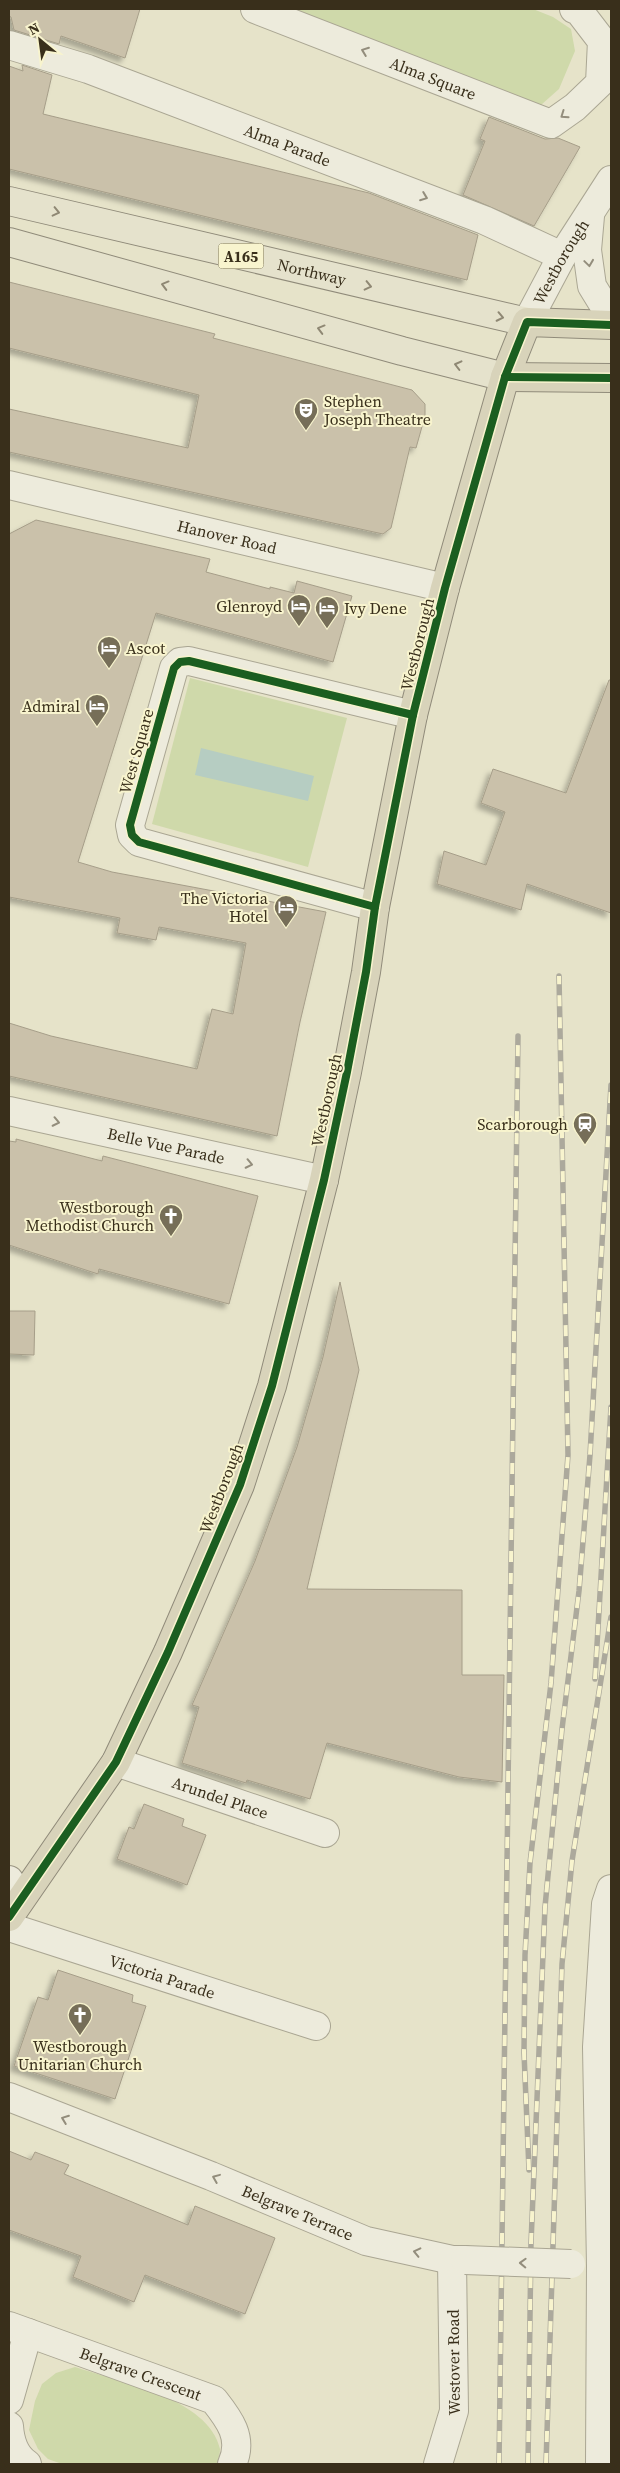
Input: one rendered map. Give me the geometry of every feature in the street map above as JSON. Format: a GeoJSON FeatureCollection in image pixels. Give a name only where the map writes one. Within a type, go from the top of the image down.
{"type":"FeatureCollection","features":[{"type":"Feature","properties":{"kind":"highway","name":"A165"},"geometry":{"type":"LineString","coordinates":[[527,322],[611,324]]}},
{"type":"Feature","properties":{"kind":"highway","name":"Westborough"},"geometry":{"type":"LineString","coordinates":[[13,1898],[57,1849],[116,1762],[168,1652],[240,1485],[272,1386],[324,1180],[366,972],[375,907],[413,714],[445,588],[505,377],[527,322]]}},
{"type":"Feature","properties":{"kind":"highway"},"geometry":{"type":"LineString","coordinates":[[505,377],[611,378]]}},
{"type":"Feature","properties":{"kind":"main road","name":"Northway"},"geometry":{"type":"LineString","coordinates":[[9,201],[527,322]]}},
{"type":"Feature","properties":{"kind":"main road"},"geometry":{"type":"LineString","coordinates":[[9,242],[402,351],[505,377]]}},
{"type":"Feature","properties":{"kind":"street","name":"Alma Square"},"geometry":{"type":"LineString","coordinates":[[255,9],[552,124],[606,85],[602,41],[579,11],[574,9]]}},
{"type":"Feature","properties":{"kind":"street","name":"Alma Parade"},"geometry":{"type":"LineString","coordinates":[[9,45],[88,69],[484,220],[562,256]]}},
{"type":"Feature","properties":{"kind":"street","name":"Westborough"},"geometry":{"type":"LineString","coordinates":[[527,322],[562,256],[611,180]]}},
{"type":"Feature","properties":{"kind":"street","name":"Westborough"},"geometry":{"type":"LineString","coordinates":[[590,214],[587,250],[592,286],[611,317]]}},
{"type":"Feature","properties":{"kind":"street","name":"Hanover Road"},"geometry":{"type":"LineString","coordinates":[[9,485],[445,588]]}},
{"type":"Feature","properties":{"kind":"street","name":"West Square"},"geometry":{"type":"LineString","coordinates":[[375,907],[139,842],[132,835],[130,825],[174,668],[180,662],[189,660],[413,714]]}},
{"type":"Feature","properties":{"kind":"street","name":"Belle Vue Parade"},"geometry":{"type":"LineString","coordinates":[[9,1111],[324,1180]]}},
{"type":"Feature","properties":{"kind":"street","name":"Arundel Place"},"geometry":{"type":"LineString","coordinates":[[116,1762],[325,1833]]}},
{"type":"Feature","properties":{"kind":"street"},"geometry":{"type":"LineString","coordinates":[[600,2464],[601,2266],[597,2047],[606,1904],[611,1889]]}},
{"type":"Feature","properties":{"kind":"street","name":"Victoria Parade"},"geometry":{"type":"LineString","coordinates":[[9,1927],[316,2026]]}},
{"type":"Feature","properties":{"kind":"street","name":"Belgrave Terrace"},"geometry":{"type":"LineString","coordinates":[[9,2097],[211,2176],[366,2240],[459,2260],[601,2266]]}},
{"type":"Feature","properties":{"kind":"street","name":"Westover Road"},"geometry":{"type":"LineString","coordinates":[[438,2464],[454,2411],[459,2260]]}},
{"type":"Feature","properties":{"kind":"street","name":"Belgrave Crescent"},"geometry":{"type":"LineString","coordinates":[[9,2400],[18,2329],[214,2400],[231,2421],[235,2434],[236,2447],[232,2464]]}},
{"type":"Feature","properties":{"kind":"street"},"geometry":{"type":"LineString","coordinates":[[9,2426],[14,2448],[21,2460],[27,2464]]}},
{"type":"Feature","properties":{"kind":"green space"},"geometry":{"type":"Polygon","coordinates":[[[286,9],[533,9],[553,17],[571,29],[575,51],[559,89],[541,105],[511,101],[286,9]]]}},
{"type":"Feature","properties":{"kind":"green space"},"geometry":{"type":"Polygon","coordinates":[[[190,678],[347,718],[308,867],[152,824],[190,678]]]}},
{"type":"Feature","properties":{"kind":"green space"},"geometry":{"type":"Polygon","coordinates":[[[75,2367],[159,2394],[180,2404],[199,2417],[212,2431],[220,2449],[217,2464],[62,2464],[48,2459],[38,2449],[29,2430],[35,2401],[42,2384],[56,2373],[75,2367]]]}},
{"type":"Feature","properties":{"kind":"shaded area"},"geometry":{"type":"Polygon","coordinates":[[[201,748],[314,776],[308,801],[195,775],[201,748]]]}},
{"type":"Feature","properties":{"kind":"building"},"geometry":{"type":"Polygon","coordinates":[[[9,9],[140,9],[125,58],[61,36],[59,44],[14,30],[11,17],[9,16],[9,9]]]}},
{"type":"Feature","properties":{"kind":"building"},"geometry":{"type":"Polygon","coordinates":[[[22,65],[52,75],[43,114],[369,193],[478,235],[467,280],[9,169],[9,66],[23,71],[22,65]]]}},
{"type":"Feature","properties":{"kind":"building"},"geometry":{"type":"Polygon","coordinates":[[[489,117],[545,139],[558,138],[580,147],[534,226],[463,195],[485,141],[480,139],[489,117]]]}},
{"type":"Feature","properties":{"kind":"building","name":"Stephen Joseph Theatre"},"geometry":{"type":"Polygon","coordinates":[[[9,282],[215,334],[213,338],[412,390],[425,404],[425,416],[416,448],[410,447],[391,528],[383,534],[9,452],[9,409],[188,448],[199,395],[9,348],[9,282]]]}},
{"type":"Feature","properties":{"kind":"building"},"geometry":{"type":"Polygon","coordinates":[[[36,520],[210,559],[206,572],[270,589],[270,587],[294,593],[297,581],[352,596],[333,662],[156,613],[78,862],[112,872],[326,912],[300,1022],[277,1136],[9,1076],[9,1023],[51,1036],[197,1069],[212,1009],[233,1014],[246,943],[159,927],[156,940],[117,933],[120,918],[9,897],[9,534],[36,520]]]}},
{"type":"Feature","properties":{"kind":"building"},"geometry":{"type":"Polygon","coordinates":[[[609,680],[611,680],[611,913],[527,884],[521,910],[437,884],[444,851],[486,865],[505,812],[481,803],[493,769],[566,793],[609,680]]]}},
{"type":"Feature","properties":{"kind":"building","name":"Westborough Methodist Church"},"geometry":{"type":"Polygon","coordinates":[[[16,1139],[102,1161],[103,1156],[258,1196],[229,1304],[99,1269],[98,1274],[9,1245],[9,1141],[16,1142],[16,1139]]]}},
{"type":"Feature","properties":{"kind":"building"},"geometry":{"type":"Polygon","coordinates":[[[340,1282],[359,1370],[307,1589],[462,1590],[462,1675],[504,1675],[502,1782],[459,1777],[327,1743],[310,1799],[247,1780],[246,1783],[182,1763],[199,1707],[192,1705],[255,1561],[297,1447],[323,1357],[340,1282]]]}},
{"type":"Feature","properties":{"kind":"building"},"geometry":{"type":"Polygon","coordinates":[[[9,1311],[35,1311],[34,1355],[9,1354],[9,1311]]]}},
{"type":"Feature","properties":{"kind":"building"},"geometry":{"type":"Polygon","coordinates":[[[144,1804],[184,1819],[182,1826],[206,1835],[187,1885],[117,1859],[129,1827],[134,1829],[144,1804]]]}},
{"type":"Feature","properties":{"kind":"building","name":"Westborough Unitarian Church"},"geometry":{"type":"Polygon","coordinates":[[[58,1970],[133,1995],[132,2002],[146,2006],[115,2099],[14,2066],[38,1997],[48,2000],[58,1970]]]}},
{"type":"Feature","properties":{"kind":"building"},"geometry":{"type":"Polygon","coordinates":[[[9,2151],[31,2160],[35,2152],[69,2165],[64,2174],[188,2225],[195,2206],[275,2238],[245,2314],[145,2275],[134,2302],[73,2277],[81,2256],[9,2230],[9,2151]]]}},
{"type":"Feature","properties":{"kind":"railway"},"geometry":{"type":"LineString","coordinates":[[529,2170],[524,2053],[525,1955],[530,1863],[551,1683],[568,1455],[559,976]]}},
{"type":"Feature","properties":{"kind":"railway"},"geometry":{"type":"LineString","coordinates":[[499,2464],[518,1036]]}},
{"type":"Feature","properties":{"kind":"railway"},"geometry":{"type":"LineString","coordinates":[[528,2464],[531,2243],[545,1907],[562,1729],[579,1591],[590,1455],[611,1085]]}},
{"type":"Feature","properties":{"kind":"railway"},"geometry":{"type":"LineString","coordinates":[[595,1679],[611,1407]]}},
{"type":"Feature","properties":{"kind":"railway"},"geometry":{"type":"LineString","coordinates":[[546,2464],[562,1964],[572,1861],[611,1617]]}},
{"type":"Feature","properties":{"kind":"cycle path"},"geometry":{"type":"LineString","coordinates":[[9,1917],[116,1762],[168,1652],[240,1485],[272,1386],[324,1180],[347,1072],[366,972],[375,907],[413,715],[445,588],[505,377],[527,322],[611,325]]}},
{"type":"Feature","properties":{"kind":"cycle path"},"geometry":{"type":"LineString","coordinates":[[505,377],[611,378]]}},
{"type":"Feature","properties":{"kind":"cycle path"},"geometry":{"type":"LineString","coordinates":[[375,907],[139,842],[132,835],[130,825],[174,668],[180,662],[189,661],[413,715]]}},
{"type":"Feature","properties":{"kind":"place","name":"Stephen Joseph Theatre"},"geometry":{"type":"Point","coordinates":[306,431]}},
{"type":"Feature","properties":{"kind":"place","name":"Glenroyd"},"geometry":{"type":"Point","coordinates":[299,627]}},
{"type":"Feature","properties":{"kind":"place","name":"Ivy Dene"},"geometry":{"type":"Point","coordinates":[327,629]}},
{"type":"Feature","properties":{"kind":"place","name":"Ascot"},"geometry":{"type":"Point","coordinates":[109,669]}},
{"type":"Feature","properties":{"kind":"place","name":"Admiral"},"geometry":{"type":"Point","coordinates":[97,727]}},
{"type":"Feature","properties":{"kind":"place","name":"The Victoria Hotel"},"geometry":{"type":"Point","coordinates":[286,928]}},
{"type":"Feature","properties":{"kind":"place","name":"Scarborough"},"geometry":{"type":"Point","coordinates":[585,1145]}},
{"type":"Feature","properties":{"kind":"place","name":"Westborough Methodist Church"},"geometry":{"type":"Point","coordinates":[171,1237]}},
{"type":"Feature","properties":{"kind":"place","name":"Westborough Unitarian Church"},"geometry":{"type":"Point","coordinates":[80,2036]}}]}
